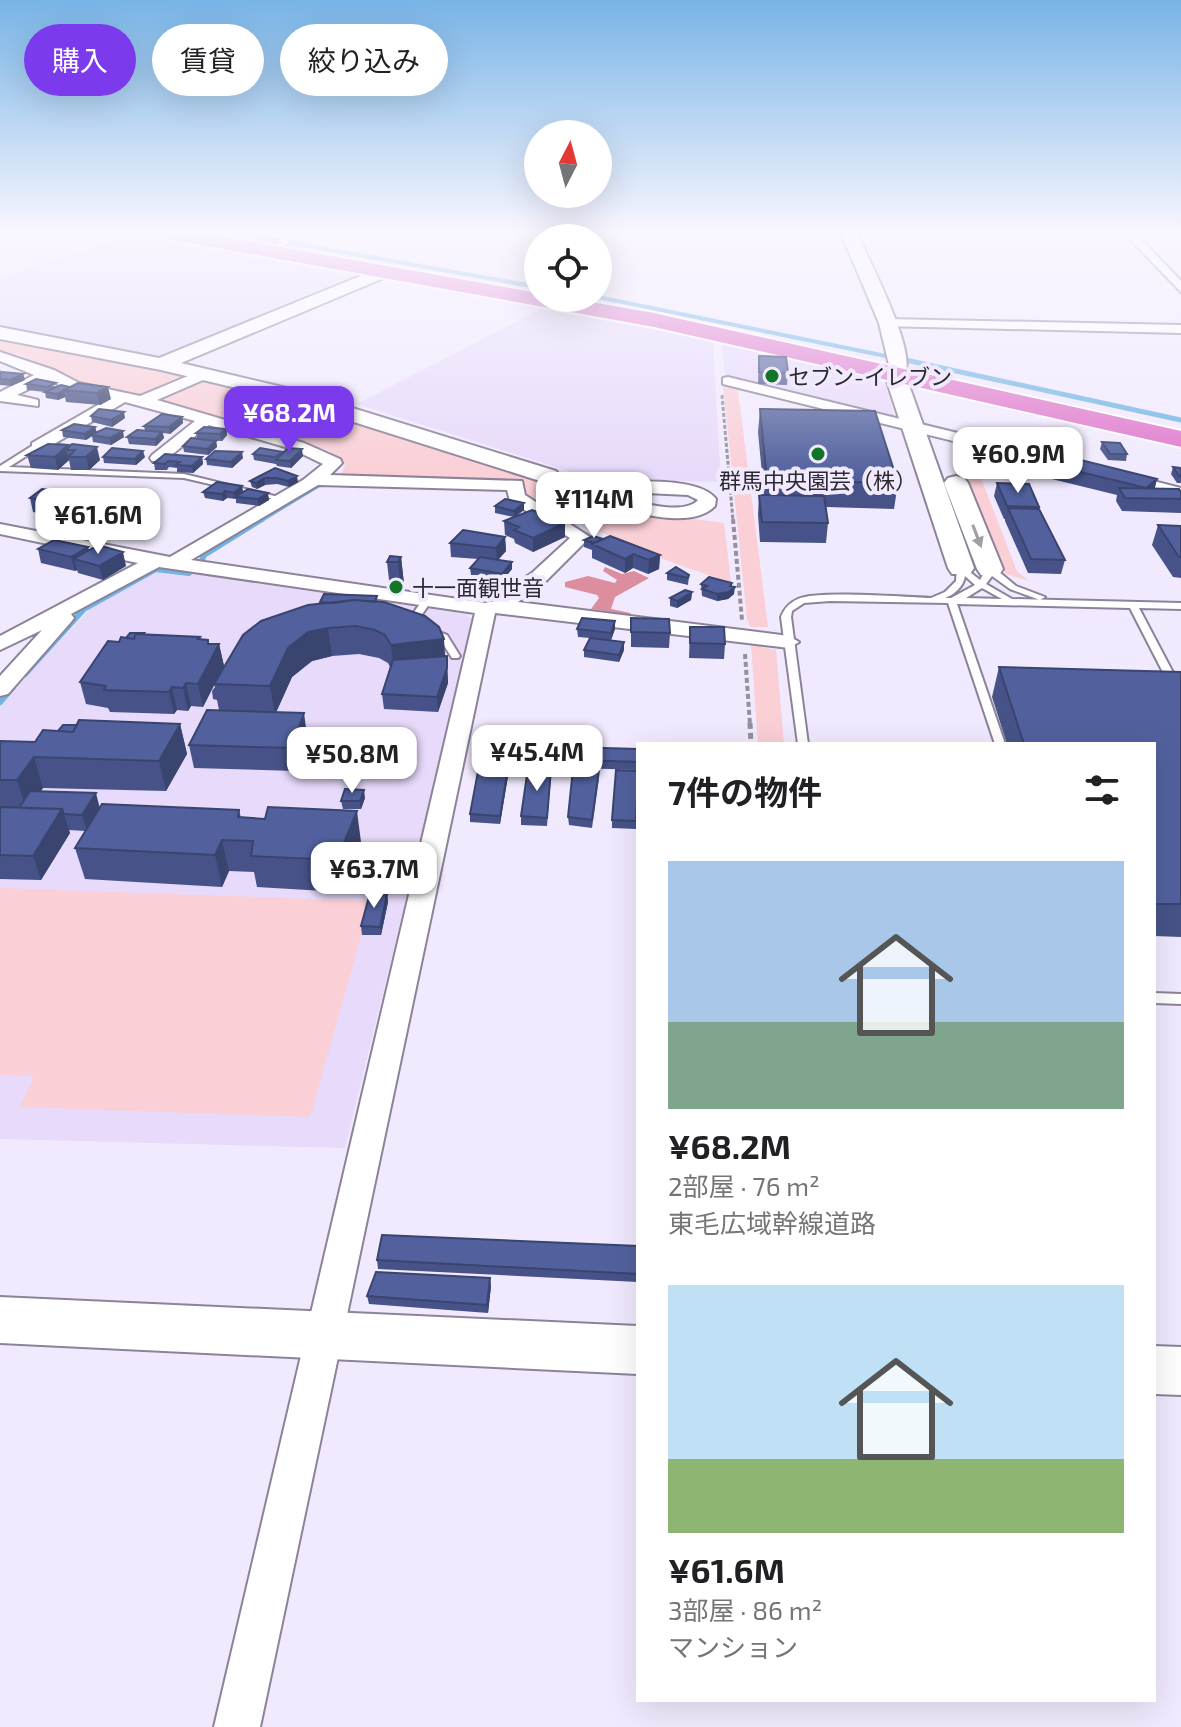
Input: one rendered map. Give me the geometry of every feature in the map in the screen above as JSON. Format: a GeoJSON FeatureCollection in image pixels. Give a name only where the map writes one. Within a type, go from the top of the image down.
{"type":"FeatureCollection","features":[{"type":"Feature","properties":{"kind":"highway"},"geometry":{"type":"LineString","coordinates":[[619,314],[1181,430]]}},
{"type":"Feature","properties":{"kind":"highway"},"geometry":{"type":"LineString","coordinates":[[638,314],[902,372],[1181,439]]}},
{"type":"Feature","properties":{"kind":"street"},"geometry":{"type":"LineString","coordinates":[[161,364],[282,314]]}},
{"type":"Feature","properties":{"kind":"street"},"geometry":{"type":"LineString","coordinates":[[884,314],[902,372],[911,425],[961,568]]}},
{"type":"Feature","properties":{"kind":"street"},"geometry":{"type":"LineString","coordinates":[[888,323],[1181,329]]}},
{"type":"Feature","properties":{"kind":"street"},"geometry":{"type":"LineString","coordinates":[[0,333],[161,364],[342,410],[589,492],[660,511],[696,511],[706,506],[707,499],[701,493],[688,490],[586,485],[548,476]]}},
{"type":"Feature","properties":{"kind":"street"},"geometry":{"type":"LineString","coordinates":[[0,356],[49,373],[54,379],[75,386],[142,401],[298,446],[334,463],[315,480],[283,499],[166,562],[77,603],[0,644]]}},
{"type":"Feature","properties":{"kind":"street"},"geometry":{"type":"LineString","coordinates":[[902,372],[936,432],[986,577]]}},
{"type":"Feature","properties":{"kind":"street"},"geometry":{"type":"LineString","coordinates":[[33,403],[2,397],[49,373]]}},
{"type":"Feature","properties":{"kind":"street"},"geometry":{"type":"LineString","coordinates":[[142,401],[205,374]]}},
{"type":"Feature","properties":{"kind":"street"},"geometry":{"type":"LineString","coordinates":[[724,383],[911,425],[1043,459]]}},
{"type":"Feature","properties":{"kind":"street"},"geometry":{"type":"LineString","coordinates":[[38,446],[124,397]]}},
{"type":"Feature","properties":{"kind":"street"},"geometry":{"type":"LineString","coordinates":[[158,458],[206,420]]}},
{"type":"Feature","properties":{"kind":"street"},"geometry":{"type":"LineString","coordinates":[[38,446],[94,455]]}},
{"type":"Feature","properties":{"kind":"street"},"geometry":{"type":"LineString","coordinates":[[1105,474],[1181,493]]}},
{"type":"Feature","properties":{"kind":"street"},"geometry":{"type":"LineString","coordinates":[[237,1727],[496,608],[539,577],[581,537],[516,497],[516,485],[315,480]]}},
{"type":"Feature","properties":{"kind":"street"},"geometry":{"type":"LineString","coordinates":[[0,529],[166,562],[427,600],[789,642]]}},
{"type":"Feature","properties":{"kind":"street"},"geometry":{"type":"LineString","coordinates":[[0,689],[77,603]]}},
{"type":"Feature","properties":{"kind":"street"},"geometry":{"type":"LineString","coordinates":[[0,1320],[636,1350]]}},
{"type":"Feature","properties":{"kind":"street"},"geometry":{"type":"LineString","coordinates":[[1156,1370],[1181,1371]]}},
{"type":"Feature","properties":{"kind":"lane"},"geometry":{"type":"LineString","coordinates":[[0,469],[38,446]]}},
{"type":"Feature","properties":{"kind":"lane"},"geometry":{"type":"LineString","coordinates":[[0,469],[184,476],[283,499]]}},
{"type":"Feature","properties":{"kind":"lane"},"geometry":{"type":"LineString","coordinates":[[929,600],[948,594],[960,582],[961,568],[1001,582],[1018,592],[1067,603]]}},
{"type":"Feature","properties":{"kind":"lane"},"geometry":{"type":"LineString","coordinates":[[952,601],[976,591],[986,577]]}},
{"type":"Feature","properties":{"kind":"lane"},"geometry":{"type":"LineString","coordinates":[[986,577],[1016,602]]}},
{"type":"Feature","properties":{"kind":"lane"},"geometry":{"type":"LineString","coordinates":[[410,624],[427,600]]}},
{"type":"Feature","properties":{"kind":"lane"},"geometry":{"type":"LineString","coordinates":[[803,742],[789,642],[788,610],[802,600],[1181,606]]}},
{"type":"Feature","properties":{"kind":"lane"},"geometry":{"type":"LineString","coordinates":[[952,601],[999,742]]}},
{"type":"Feature","properties":{"kind":"lane"},"geometry":{"type":"LineString","coordinates":[[1133,605],[1178,687],[1161,687]]}},
{"type":"Feature","properties":{"kind":"lane"},"geometry":{"type":"LineString","coordinates":[[396,624],[410,624],[444,637],[455,656]]}},
{"type":"Feature","properties":{"kind":"lane"},"geometry":{"type":"LineString","coordinates":[[979,681],[995,682]]}},
{"type":"Feature","properties":{"kind":"lane"},"geometry":{"type":"LineString","coordinates":[[1156,998],[1181,999]]}},
{"type":"Feature","properties":{"kind":"path"},"geometry":{"type":"LineString","coordinates":[[724,383],[751,742]]}},
{"type":"Feature","properties":{"kind":"shaded area"},"geometry":{"type":"Polygon","coordinates":[[[0,314],[273,314],[159,361],[0,327],[0,314]]]}},
{"type":"Feature","properties":{"kind":"shaded area"},"geometry":{"type":"Polygon","coordinates":[[[532,314],[572,314],[713,341],[721,482],[590,478],[357,404],[532,314]]]}},
{"type":"Feature","properties":{"kind":"shaded area"},"geometry":{"type":"Polygon","coordinates":[[[0,337],[187,374],[187,377],[141,395],[84,383],[20,355],[0,352],[0,337]]]}},
{"type":"Feature","properties":{"kind":"shaded area"},"geometry":{"type":"Polygon","coordinates":[[[722,343],[871,375],[885,384],[895,418],[725,377],[722,343]]]}},
{"type":"Feature","properties":{"kind":"shaded area"},"geometry":{"type":"Polygon","coordinates":[[[211,379],[344,415],[658,514],[724,523],[731,582],[653,555],[577,521],[528,495],[524,490],[524,481],[341,476],[345,464],[329,451],[159,399],[200,380],[211,379]]]}},
{"type":"Feature","properties":{"kind":"shaded area"},"geometry":{"type":"Polygon","coordinates":[[[723,385],[897,425],[895,428],[738,390],[768,627],[750,627],[747,619],[723,385]]]}},
{"type":"Feature","properties":{"kind":"shaded area"},"geometry":{"type":"Polygon","coordinates":[[[965,472],[979,473],[1017,571],[1029,581],[1005,574],[965,472]]]}},
{"type":"Feature","properties":{"kind":"shaded area"},"geometry":{"type":"Polygon","coordinates":[[[166,567],[466,614],[474,621],[345,1148],[0,1139],[0,705],[90,609],[155,568],[166,567]]]}},
{"type":"Feature","properties":{"kind":"shaded area"},"geometry":{"type":"Polygon","coordinates":[[[605,567],[622,574],[634,571],[649,578],[615,597],[611,609],[631,613],[629,615],[591,609],[599,598],[597,595],[565,587],[565,582],[588,576],[615,583],[617,580],[603,571],[605,567]]]}},
{"type":"Feature","properties":{"kind":"shaded area"},"geometry":{"type":"Polygon","coordinates":[[[751,644],[776,650],[784,742],[758,742],[751,644]]]}},
{"type":"Feature","properties":{"kind":"shaded area"},"geometry":{"type":"Polygon","coordinates":[[[0,888],[371,901],[310,1117],[20,1107],[34,1076],[0,1075],[0,888]]]}},
{"type":"Feature","properties":{"kind":"building"},"geometry":{"type":"Polygon","coordinates":[[[759,356],[786,357],[788,373],[759,372],[759,356]]]}},
{"type":"Feature","properties":{"kind":"building"},"geometry":{"type":"Polygon","coordinates":[[[2,372],[23,374],[10,380],[0,379],[2,372]]]}},
{"type":"Feature","properties":{"kind":"building"},"geometry":{"type":"Polygon","coordinates":[[[36,379],[56,383],[48,387],[26,384],[36,379]]]}},
{"type":"Feature","properties":{"kind":"building"},"geometry":{"type":"Polygon","coordinates":[[[78,383],[108,387],[97,393],[64,390],[78,383]]]}},
{"type":"Feature","properties":{"kind":"building"},"geometry":{"type":"Polygon","coordinates":[[[61,385],[69,387],[57,394],[45,392],[61,385]]]}},
{"type":"Feature","properties":{"kind":"building"},"geometry":{"type":"Polygon","coordinates":[[[99,409],[124,412],[111,420],[91,416],[99,409]]]}},
{"type":"Feature","properties":{"kind":"building","name":"群馬中央園芸（株）"},"geometry":{"type":"Polygon","coordinates":[[[760,409],[875,411],[898,483],[767,480],[760,409]]]}},
{"type":"Feature","properties":{"kind":"building"},"geometry":{"type":"Polygon","coordinates":[[[162,414],[182,417],[169,427],[144,426],[162,414]]]}},
{"type":"Feature","properties":{"kind":"building"},"geometry":{"type":"Polygon","coordinates":[[[74,424],[95,427],[84,434],[62,430],[74,424]]]}},
{"type":"Feature","properties":{"kind":"building"},"geometry":{"type":"Polygon","coordinates":[[[204,427],[226,429],[220,434],[196,433],[204,427]]]}},
{"type":"Feature","properties":{"kind":"building"},"geometry":{"type":"Polygon","coordinates":[[[106,428],[123,431],[110,438],[91,435],[106,428]]]}},
{"type":"Feature","properties":{"kind":"building"},"geometry":{"type":"Polygon","coordinates":[[[137,430],[162,432],[155,439],[127,437],[137,430]]]}},
{"type":"Feature","properties":{"kind":"building"},"geometry":{"type":"Polygon","coordinates":[[[191,438],[216,441],[207,449],[183,446],[191,438]]]}},
{"type":"Feature","properties":{"kind":"building"},"geometry":{"type":"Polygon","coordinates":[[[1102,442],[1120,443],[1127,454],[1110,454],[1102,442]]]}},
{"type":"Feature","properties":{"kind":"building"},"geometry":{"type":"Polygon","coordinates":[[[48,444],[68,445],[55,457],[27,455],[48,444]]]}},
{"type":"Feature","properties":{"kind":"building"},"geometry":{"type":"Polygon","coordinates":[[[72,444],[97,447],[86,457],[68,457],[75,450],[66,450],[72,444]]]}},
{"type":"Feature","properties":{"kind":"building"},"geometry":{"type":"Polygon","coordinates":[[[1003,447],[1063,461],[1069,457],[1157,479],[1146,488],[997,452],[1003,447]]]}},
{"type":"Feature","properties":{"kind":"building"},"geometry":{"type":"Polygon","coordinates":[[[112,448],[143,451],[135,459],[103,457],[112,448]]]}},
{"type":"Feature","properties":{"kind":"building"},"geometry":{"type":"Polygon","coordinates":[[[260,448],[283,452],[275,457],[253,454],[260,448]]]}},
{"type":"Feature","properties":{"kind":"building"},"geometry":{"type":"Polygon","coordinates":[[[288,448],[302,449],[290,461],[276,460],[288,448]]]}},
{"type":"Feature","properties":{"kind":"building"},"geometry":{"type":"Polygon","coordinates":[[[215,451],[242,452],[231,462],[206,459],[215,451]]]}},
{"type":"Feature","properties":{"kind":"building"},"geometry":{"type":"Polygon","coordinates":[[[165,454],[202,457],[192,466],[168,461],[165,464],[154,463],[165,454]]]}},
{"type":"Feature","properties":{"kind":"building"},"geometry":{"type":"Polygon","coordinates":[[[1173,467],[1181,468],[1181,476],[1179,476],[1173,467]]]}},
{"type":"Feature","properties":{"kind":"building"},"geometry":{"type":"Polygon","coordinates":[[[275,468],[297,476],[288,481],[264,478],[256,483],[250,481],[275,468]]]}},
{"type":"Feature","properties":{"kind":"building"},"geometry":{"type":"Polygon","coordinates":[[[217,482],[242,486],[234,493],[203,492],[217,482]]]}},
{"type":"Feature","properties":{"kind":"building"},"geometry":{"type":"Polygon","coordinates":[[[997,483],[1029,484],[1039,507],[1007,506],[997,483]]]}},
{"type":"Feature","properties":{"kind":"building"},"geometry":{"type":"Polygon","coordinates":[[[1119,488],[1179,489],[1181,499],[1125,498],[1119,488]]]}},
{"type":"Feature","properties":{"kind":"building"},"geometry":{"type":"Polygon","coordinates":[[[42,489],[76,494],[65,504],[30,498],[42,489]]]}},
{"type":"Feature","properties":{"kind":"building"},"geometry":{"type":"Polygon","coordinates":[[[248,489],[268,493],[258,499],[235,497],[248,489]]]}},
{"type":"Feature","properties":{"kind":"building"},"geometry":{"type":"Polygon","coordinates":[[[759,495],[824,496],[828,523],[762,522],[759,495]]]}},
{"type":"Feature","properties":{"kind":"building"},"geometry":{"type":"Polygon","coordinates":[[[505,499],[524,503],[514,511],[495,506],[505,499]]]}},
{"type":"Feature","properties":{"kind":"building"},"geometry":{"type":"Polygon","coordinates":[[[1008,508],[1039,509],[1065,560],[1031,559],[1008,508]]]}},
{"type":"Feature","properties":{"kind":"building"},"geometry":{"type":"Polygon","coordinates":[[[532,510],[565,523],[533,538],[514,530],[519,527],[504,521],[532,510]]]}},
{"type":"Feature","properties":{"kind":"building"},"geometry":{"type":"Polygon","coordinates":[[[1158,525],[1181,526],[1181,557],[1179,557],[1158,525]]]}},
{"type":"Feature","properties":{"kind":"building"},"geometry":{"type":"Polygon","coordinates":[[[463,530],[505,537],[496,548],[450,543],[463,530]]]}},
{"type":"Feature","properties":{"kind":"building"},"geometry":{"type":"Polygon","coordinates":[[[593,536],[603,539],[594,543],[584,540],[593,536]]]}},
{"type":"Feature","properties":{"kind":"building"},"geometry":{"type":"Polygon","coordinates":[[[610,536],[660,555],[649,560],[633,554],[625,559],[592,544],[610,536]]]}},
{"type":"Feature","properties":{"kind":"building"},"geometry":{"type":"Polygon","coordinates":[[[54,540],[88,547],[71,557],[38,549],[54,540]]]}},
{"type":"Feature","properties":{"kind":"building"},"geometry":{"type":"Polygon","coordinates":[[[98,545],[123,552],[99,566],[74,559],[98,545]]]}},
{"type":"Feature","properties":{"kind":"building"},"geometry":{"type":"Polygon","coordinates":[[[390,556],[401,557],[398,562],[387,562],[390,556]]]}},
{"type":"Feature","properties":{"kind":"building"},"geometry":{"type":"Polygon","coordinates":[[[480,557],[512,562],[502,574],[470,568],[480,557]]]}},
{"type":"Feature","properties":{"kind":"building"},"geometry":{"type":"Polygon","coordinates":[[[676,567],[689,575],[688,578],[667,573],[676,567]]]}},
{"type":"Feature","properties":{"kind":"building"},"geometry":{"type":"Polygon","coordinates":[[[709,577],[732,583],[730,586],[735,587],[729,592],[717,594],[702,589],[707,586],[701,584],[709,577]]]}},
{"type":"Feature","properties":{"kind":"building"},"geometry":{"type":"Polygon","coordinates":[[[472,578],[479,584],[487,581],[491,585],[483,587],[482,591],[466,580],[472,578]]]}},
{"type":"Feature","properties":{"kind":"building"},"geometry":{"type":"Polygon","coordinates":[[[685,590],[692,592],[677,601],[670,598],[685,590]]]}},
{"type":"Feature","properties":{"kind":"building"},"geometry":{"type":"Polygon","coordinates":[[[324,594],[377,596],[375,602],[320,602],[324,594]]]}},
{"type":"Feature","properties":{"kind":"building"},"geometry":{"type":"Polygon","coordinates":[[[354,600],[384,602],[425,616],[439,627],[444,639],[391,645],[385,635],[375,630],[356,626],[328,628],[308,632],[288,648],[270,686],[214,684],[243,635],[261,621],[308,605],[354,600]]]}},
{"type":"Feature","properties":{"kind":"building"},"geometry":{"type":"Polygon","coordinates":[[[582,618],[615,621],[611,633],[577,629],[582,618]]]}},
{"type":"Feature","properties":{"kind":"building"},"geometry":{"type":"Polygon","coordinates":[[[631,618],[669,619],[670,633],[631,632],[631,618]]]}},
{"type":"Feature","properties":{"kind":"building"},"geometry":{"type":"Polygon","coordinates":[[[690,627],[724,627],[725,644],[690,643],[690,627]]]}},
{"type":"Feature","properties":{"kind":"building"},"geometry":{"type":"Polygon","coordinates":[[[130,633],[144,633],[136,634],[134,639],[126,638],[130,633]]]}},
{"type":"Feature","properties":{"kind":"building"},"geometry":{"type":"Polygon","coordinates":[[[136,634],[200,637],[198,639],[208,640],[208,644],[219,644],[198,684],[186,683],[183,688],[172,687],[169,692],[104,690],[106,686],[80,682],[108,641],[119,642],[121,637],[134,639],[136,634]]]}},
{"type":"Feature","properties":{"kind":"building"},"geometry":{"type":"Polygon","coordinates":[[[590,638],[624,642],[619,655],[584,650],[590,638]]]}},
{"type":"Feature","properties":{"kind":"building"},"geometry":{"type":"Polygon","coordinates":[[[447,656],[447,668],[437,697],[382,694],[393,660],[447,656]]]}},
{"type":"Feature","properties":{"kind":"building"},"geometry":{"type":"Polygon","coordinates":[[[999,667],[1181,672],[1181,904],[1156,904],[1156,742],[1023,742],[999,667]]]}},
{"type":"Feature","properties":{"kind":"building"},"geometry":{"type":"Polygon","coordinates":[[[207,710],[304,713],[292,748],[189,745],[207,710]]]}},
{"type":"Feature","properties":{"kind":"building"},"geometry":{"type":"Polygon","coordinates":[[[79,720],[180,724],[159,761],[34,757],[17,780],[0,780],[0,741],[35,742],[43,730],[73,732],[79,720]]]}},
{"type":"Feature","properties":{"kind":"building"},"geometry":{"type":"Polygon","coordinates":[[[63,725],[77,725],[73,732],[58,731],[63,725]]]}},
{"type":"Feature","properties":{"kind":"building"},"geometry":{"type":"Polygon","coordinates":[[[501,745],[636,749],[636,762],[496,757],[501,745]]]}},
{"type":"Feature","properties":{"kind":"building"},"geometry":{"type":"Polygon","coordinates":[[[479,766],[508,768],[500,816],[470,814],[479,766]]]}},
{"type":"Feature","properties":{"kind":"building"},"geometry":{"type":"Polygon","coordinates":[[[528,768],[551,769],[547,818],[521,816],[528,768]]]}},
{"type":"Feature","properties":{"kind":"building"},"geometry":{"type":"Polygon","coordinates":[[[573,769],[599,770],[592,820],[568,817],[573,769]]]}},
{"type":"Feature","properties":{"kind":"building"},"geometry":{"type":"Polygon","coordinates":[[[616,770],[636,771],[636,821],[612,820],[616,770]]]}},
{"type":"Feature","properties":{"kind":"building"},"geometry":{"type":"Polygon","coordinates":[[[345,789],[364,790],[360,801],[341,801],[345,789]]]}},
{"type":"Feature","properties":{"kind":"building"},"geometry":{"type":"Polygon","coordinates":[[[30,791],[96,793],[82,815],[64,814],[62,809],[19,808],[30,791]]]}},
{"type":"Feature","properties":{"kind":"building"},"geometry":{"type":"Polygon","coordinates":[[[102,804],[239,810],[238,817],[265,819],[268,807],[357,811],[337,860],[251,856],[253,841],[222,840],[215,855],[75,848],[102,804]]]}},
{"type":"Feature","properties":{"kind":"building"},"geometry":{"type":"Polygon","coordinates":[[[0,807],[62,809],[33,856],[0,855],[0,807]]]}},
{"type":"Feature","properties":{"kind":"building"},"geometry":{"type":"Polygon","coordinates":[[[370,893],[387,894],[380,927],[361,926],[370,893]]]}},
{"type":"Feature","properties":{"kind":"building"},"geometry":{"type":"Polygon","coordinates":[[[382,1235],[636,1246],[636,1274],[377,1260],[382,1235]]]}},
{"type":"Feature","properties":{"kind":"building"},"geometry":{"type":"Polygon","coordinates":[[[376,1272],[490,1278],[487,1305],[367,1296],[376,1272]]]}},
{"type":"Feature","properties":{"kind":"waterway"},"geometry":{"type":"LineString","coordinates":[[679,314],[910,361]]}},
{"type":"Feature","properties":{"kind":"waterway"},"geometry":{"type":"LineString","coordinates":[[901,359],[1181,420]]}},
{"type":"Feature","properties":{"kind":"waterway"},"geometry":{"type":"LineString","coordinates":[[259,521],[320,484]]}},
{"type":"Feature","properties":{"kind":"waterway"},"geometry":{"type":"LineString","coordinates":[[202,560],[204,555],[262,519]]}},
{"type":"Feature","properties":{"kind":"waterway"},"geometry":{"type":"LineString","coordinates":[[25,674],[84,609],[156,569],[189,573]]}},
{"type":"Feature","properties":{"kind":"waterway"},"geometry":{"type":"LineString","coordinates":[[0,702],[13,687]]}},
{"type":"Feature","properties":{"kind":"place","name":"セブン-イレブン"},"geometry":{"type":"Point","coordinates":[772,376]}},
{"type":"Feature","properties":{"kind":"place","name":"群馬中央園芸（株）"},"geometry":{"type":"Point","coordinates":[818,454]}},
{"type":"Feature","properties":{"kind":"place","name":"十一面観世音"},"geometry":{"type":"Point","coordinates":[396,587]}}]}
